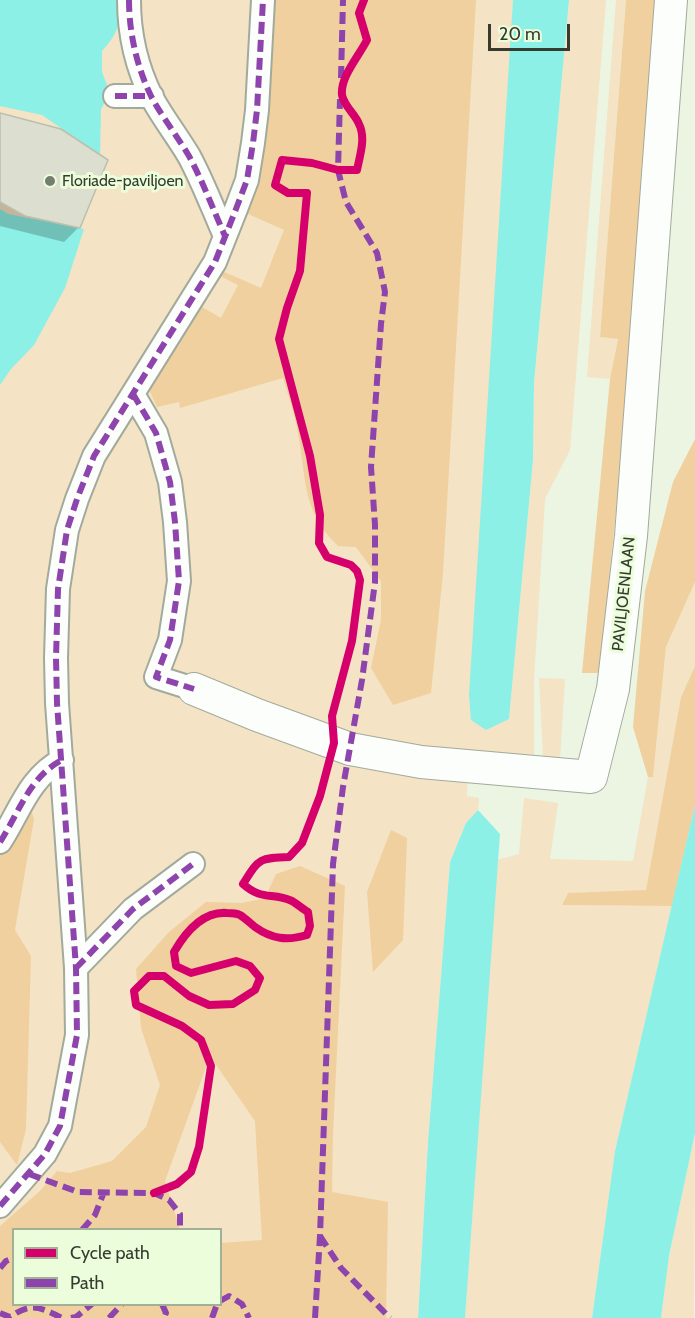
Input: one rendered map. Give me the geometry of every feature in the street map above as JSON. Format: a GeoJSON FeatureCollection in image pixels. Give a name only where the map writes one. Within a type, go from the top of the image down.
{"type":"FeatureCollection","features":[{"type":"Feature","properties":{"kind":"street"},"geometry":{"type":"LineString","coordinates":[[129,0],[129,17],[142,73],[152,96],[203,184],[225,236]]}},
{"type":"Feature","properties":{"kind":"street"},"geometry":{"type":"LineString","coordinates":[[0,1206],[45,1154],[60,1126],[77,1035],[76,968],[57,703],[58,589],[67,530],[94,456],[215,262],[247,180],[257,110],[263,0]]}},
{"type":"Feature","properties":{"kind":"street","name":"PAVILJOENLAAN"},"geometry":{"type":"LineString","coordinates":[[194,689],[350,749],[421,762],[591,777],[613,690],[631,536],[671,0]]}},
{"type":"Feature","properties":{"kind":"street"},"geometry":{"type":"LineString","coordinates":[[115,96],[152,96]]}},
{"type":"Feature","properties":{"kind":"street"},"geometry":{"type":"LineString","coordinates":[[133,394],[156,433],[170,482],[175,522],[179,581],[170,640],[156,677],[194,689]]}},
{"type":"Feature","properties":{"kind":"street"},"geometry":{"type":"LineString","coordinates":[[0,842],[28,791],[48,767],[62,760]]}},
{"type":"Feature","properties":{"kind":"street"},"geometry":{"type":"LineString","coordinates":[[76,968],[133,909],[193,864]]}},
{"type":"Feature","properties":{"kind":"shaded area"},"geometry":{"type":"Polygon","coordinates":[[[0,0],[522,0],[509,718],[533,460],[534,383],[569,0],[606,0],[570,450],[545,499],[534,680],[534,756],[469,752],[467,796],[479,798],[478,810],[466,823],[450,862],[428,1142],[418,1318],[0,1318],[0,0]]]}},
{"type":"Feature","properties":{"kind":"shaded area"},"geometry":{"type":"Polygon","coordinates":[[[274,0],[476,0],[443,573],[431,693],[393,705],[371,668],[381,620],[381,581],[356,547],[338,546],[317,519],[307,491],[296,422],[283,378],[180,408],[179,402],[157,407],[149,389],[202,307],[221,318],[238,285],[220,276],[222,271],[261,288],[284,230],[246,213],[267,111],[274,0]]]}},
{"type":"Feature","properties":{"kind":"shaded area"},"geometry":{"type":"Polygon","coordinates":[[[616,0],[626,0],[600,337],[618,339],[610,379],[587,377],[616,0]]]}},
{"type":"Feature","properties":{"kind":"shaded area"},"geometry":{"type":"Polygon","coordinates":[[[626,0],[660,0],[634,341],[599,673],[582,673],[610,379],[618,339],[600,337],[626,0]]]}},
{"type":"Feature","properties":{"kind":"shaded area"},"geometry":{"type":"Polygon","coordinates":[[[695,439],[695,582],[666,647],[653,777],[648,777],[633,727],[645,591],[673,482],[695,439]]]}},
{"type":"Feature","properties":{"kind":"shaded area"},"geometry":{"type":"Polygon","coordinates":[[[695,582],[695,666],[681,697],[646,891],[568,893],[562,905],[672,906],[615,1151],[592,1318],[465,1318],[497,860],[519,854],[524,798],[558,803],[550,859],[633,861],[648,777],[653,777],[666,647],[695,582]]]}},
{"type":"Feature","properties":{"kind":"shaded area"},"geometry":{"type":"Polygon","coordinates":[[[695,666],[695,805],[672,906],[562,905],[568,893],[646,890],[681,697],[695,666]]]}},
{"type":"Feature","properties":{"kind":"shaded area"},"geometry":{"type":"Polygon","coordinates":[[[539,678],[565,679],[560,759],[543,758],[539,678]]]}},
{"type":"Feature","properties":{"kind":"shaded area"},"geometry":{"type":"Polygon","coordinates":[[[29,805],[34,819],[15,930],[31,956],[26,1129],[17,1165],[0,1142],[0,855],[29,805]]]}},
{"type":"Feature","properties":{"kind":"shaded area"},"geometry":{"type":"Polygon","coordinates":[[[391,830],[407,838],[403,940],[373,972],[367,892],[391,830]]]}},
{"type":"Feature","properties":{"kind":"shaded area"},"geometry":{"type":"Polygon","coordinates":[[[300,866],[345,886],[332,1192],[388,1202],[386,1318],[0,1318],[0,1226],[40,1191],[57,1171],[70,1173],[112,1161],[146,1127],[160,1085],[141,1028],[136,969],[169,932],[206,902],[242,903],[265,898],[276,874],[300,866]],[[210,1056],[165,1181],[180,1228],[12,1228],[12,1306],[222,1306],[222,1243],[262,1240],[255,1121],[210,1056]]]}},
{"type":"Feature","properties":{"kind":"shaded area"},"geometry":{"type":"Polygon","coordinates":[[[695,1133],[694,1318],[661,1318],[669,1256],[695,1133]]]}},
{"type":"Feature","properties":{"kind":"water"},"geometry":{"type":"Polygon","coordinates":[[[0,0],[119,0],[117,28],[112,39],[102,51],[102,72],[110,93],[101,109],[100,155],[42,115],[0,106],[0,0]]]}},
{"type":"Feature","properties":{"kind":"water"},"geometry":{"type":"Polygon","coordinates":[[[513,0],[569,0],[534,383],[533,460],[509,719],[486,730],[471,720],[469,695],[513,0]]]}},
{"type":"Feature","properties":{"kind":"water"},"geometry":{"type":"Polygon","coordinates":[[[0,209],[8,214],[84,229],[65,288],[34,345],[11,369],[0,385],[0,209]]]}},
{"type":"Feature","properties":{"kind":"water"},"geometry":{"type":"Polygon","coordinates":[[[695,805],[695,1133],[669,1256],[661,1318],[592,1318],[615,1151],[695,805]]]}},
{"type":"Feature","properties":{"kind":"water"},"geometry":{"type":"Polygon","coordinates":[[[478,810],[500,834],[465,1318],[418,1318],[428,1142],[450,862],[466,823],[478,810]]]}},
{"type":"Feature","properties":{"kind":"building","name":"Floriade-paviljoen"},"geometry":{"type":"Polygon","coordinates":[[[0,113],[61,129],[108,160],[80,228],[25,216],[0,202],[0,113]]]}},
{"type":"Feature","properties":{"kind":"marked path"},"geometry":{"type":"LineString","coordinates":[[129,0],[130,25],[142,75],[156,105],[189,156],[225,236]]}},
{"type":"Feature","properties":{"kind":"marked path"},"geometry":{"type":"LineString","coordinates":[[0,1206],[45,1154],[60,1126],[77,1035],[76,968],[57,703],[56,658],[58,589],[67,530],[94,456],[215,262],[247,180],[257,110],[263,0]]}},
{"type":"Feature","properties":{"kind":"marked path"},"geometry":{"type":"LineString","coordinates":[[341,78],[343,0]]}},
{"type":"Feature","properties":{"kind":"marked path"},"geometry":{"type":"LineString","coordinates":[[115,96],[152,96]]}},
{"type":"Feature","properties":{"kind":"marked path"},"geometry":{"type":"LineString","coordinates":[[315,1318],[333,864],[375,582],[375,525],[371,467],[385,292],[377,253],[346,202],[338,170],[340,99]]}},
{"type":"Feature","properties":{"kind":"marked path"},"geometry":{"type":"LineString","coordinates":[[133,394],[156,433],[170,482],[175,522],[179,581],[170,640],[156,677],[194,689]]}},
{"type":"Feature","properties":{"kind":"marked path"},"geometry":{"type":"LineString","coordinates":[[0,842],[33,786],[51,767],[62,760]]}},
{"type":"Feature","properties":{"kind":"marked path"},"geometry":{"type":"LineString","coordinates":[[76,968],[133,909],[193,864]]}},
{"type":"Feature","properties":{"kind":"marked path"},"geometry":{"type":"LineString","coordinates":[[29,1174],[78,1192],[154,1193],[169,1200],[180,1214],[180,1228]]}},
{"type":"Feature","properties":{"kind":"marked path"},"geometry":{"type":"LineString","coordinates":[[84,1228],[95,1215],[104,1192]]}},
{"type":"Feature","properties":{"kind":"marked path"},"geometry":{"type":"LineString","coordinates":[[320,1236],[341,1268],[390,1318]]}},
{"type":"Feature","properties":{"kind":"marked path"},"geometry":{"type":"LineString","coordinates":[[0,1268],[6,1261],[12,1259]]}},
{"type":"Feature","properties":{"kind":"marked path"},"geometry":{"type":"LineString","coordinates":[[222,1300],[229,1296],[242,1304],[249,1318]]}},
{"type":"Feature","properties":{"kind":"marked path"},"geometry":{"type":"LineString","coordinates":[[71,1318],[76,1317],[90,1306]]}},
{"type":"Feature","properties":{"kind":"marked path"},"geometry":{"type":"LineString","coordinates":[[109,1318],[120,1306]]}},
{"type":"Feature","properties":{"kind":"marked path"},"geometry":{"type":"LineString","coordinates":[[163,1306],[166,1313],[164,1318]]}},
{"type":"Feature","properties":{"kind":"marked path"},"geometry":{"type":"LineString","coordinates":[[212,1318],[216,1306]]}},
{"type":"Feature","properties":{"kind":"marked path"},"geometry":{"type":"LineString","coordinates":[[0,1313],[10,1317],[24,1309],[36,1308],[62,1318]]}},
{"type":"Feature","properties":{"kind":"cycle path"},"geometry":{"type":"LineString","coordinates":[[154,1193],[177,1184],[191,1172],[199,1147],[211,1066],[201,1040],[182,1026],[136,1005],[134,991],[149,976],[164,976],[189,996],[209,1005],[233,1004],[255,990],[260,978],[250,966],[236,961],[191,973],[176,966],[174,952],[189,931],[202,919],[218,913],[238,914],[261,931],[280,938],[307,935],[310,926],[308,912],[292,901],[256,893],[243,884],[260,862],[265,859],[289,857],[302,843],[320,796],[334,743],[332,716],[352,641],[360,580],[357,571],[351,565],[327,557],[319,543],[320,515],[310,456],[279,339],[300,271],[307,193],[288,193],[275,185],[282,160],[312,163],[338,170],[357,170],[362,147],[361,129],[343,99],[342,88],[347,74],[367,40],[359,13],[364,0]]}},
{"type":"Feature","properties":{"kind":"place","name":"Floriade-paviljoen"},"geometry":{"type":"Point","coordinates":[50,181]}}]}
